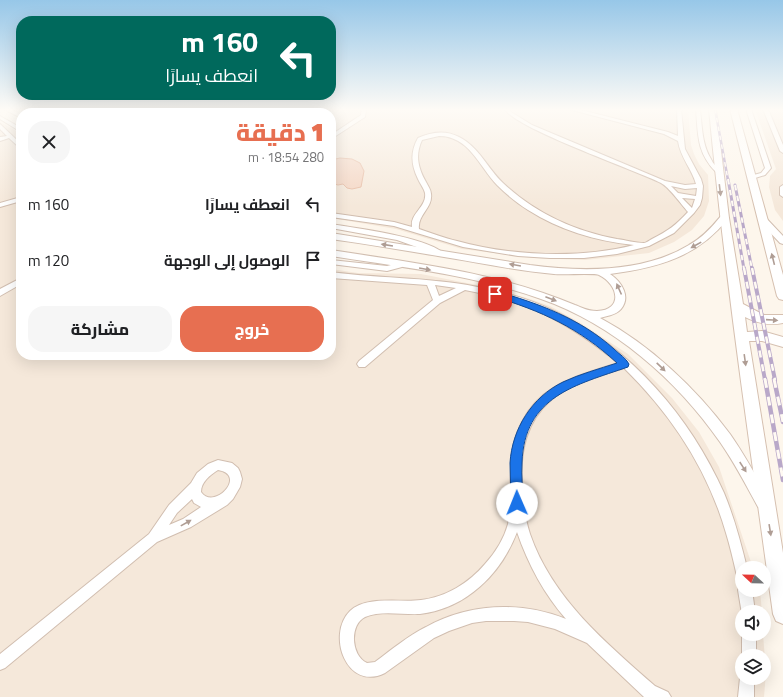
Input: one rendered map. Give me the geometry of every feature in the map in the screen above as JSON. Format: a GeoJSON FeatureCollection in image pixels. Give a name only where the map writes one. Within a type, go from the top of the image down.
{"type":"FeatureCollection","features":[{"type":"Feature","properties":{"kind":"main road"},"geometry":{"type":"LineString","coordinates":[[721,142],[718,171],[724,218],[783,614]]}},
{"type":"Feature","properties":{"kind":"main road"},"geometry":{"type":"LineString","coordinates":[[742,142],[783,296]]}},
{"type":"Feature","properties":{"kind":"main road"},"geometry":{"type":"LineString","coordinates":[[737,306],[757,317],[774,321],[783,320]]}},
{"type":"Feature","properties":{"kind":"main road"},"geometry":{"type":"LineString","coordinates":[[741,339],[752,335],[761,335],[783,342]]}},
{"type":"Feature","properties":{"kind":"street"},"geometry":{"type":"LineString","coordinates":[[416,230],[414,222],[426,204],[428,196],[416,167],[415,154],[419,142]]}},
{"type":"Feature","properties":{"kind":"street"},"geometry":{"type":"LineString","coordinates":[[463,142],[477,154],[498,182],[524,204],[564,226],[588,235],[624,242],[645,244]]}},
{"type":"Feature","properties":{"kind":"street"},"geometry":{"type":"LineString","coordinates":[[567,142],[663,182],[676,191],[699,198]]}},
{"type":"Feature","properties":{"kind":"street"},"geometry":{"type":"LineString","coordinates":[[336,216],[392,224],[462,245],[539,256],[600,254],[628,250],[661,238],[675,230],[685,222],[698,204],[698,176],[686,157],[681,142]]}},
{"type":"Feature","properties":{"kind":"street"},"geometry":{"type":"LineString","coordinates":[[702,142],[705,158],[718,171]]}},
{"type":"Feature","properties":{"kind":"street"},"geometry":{"type":"LineString","coordinates":[[752,177],[763,174],[768,168],[759,142]]}},
{"type":"Feature","properties":{"kind":"street"},"geometry":{"type":"LineString","coordinates":[[779,142],[783,151]]}},
{"type":"Feature","properties":{"kind":"street"},"geometry":{"type":"LineString","coordinates":[[676,191],[699,186]]}},
{"type":"Feature","properties":{"kind":"street"},"geometry":{"type":"LineString","coordinates":[[783,187],[783,195]]}},
{"type":"Feature","properties":{"kind":"street"},"geometry":{"type":"LineString","coordinates":[[676,191],[692,212]]}},
{"type":"Feature","properties":{"kind":"street"},"geometry":{"type":"LineString","coordinates":[[2,205],[16,201]]}},
{"type":"Feature","properties":{"kind":"street"},"geometry":{"type":"LineString","coordinates":[[392,224],[408,219],[420,212]]}},
{"type":"Feature","properties":{"kind":"street"},"geometry":{"type":"LineString","coordinates":[[336,237],[525,267],[567,272],[600,271],[647,265],[679,254],[703,241],[717,228],[724,218]]}},
{"type":"Feature","properties":{"kind":"street"},"geometry":{"type":"LineString","coordinates":[[763,220],[783,241]]}},
{"type":"Feature","properties":{"kind":"street"},"geometry":{"type":"LineString","coordinates":[[336,227],[397,237],[439,253]]}},
{"type":"Feature","properties":{"kind":"street"},"geometry":{"type":"LineString","coordinates":[[588,235],[599,247],[600,254]]}},
{"type":"Feature","properties":{"kind":"street"},"geometry":{"type":"LineString","coordinates":[[624,242],[628,250]]}},
{"type":"Feature","properties":{"kind":"street"},"geometry":{"type":"LineString","coordinates":[[336,254],[516,287],[551,299],[586,315],[620,334],[655,361],[688,393],[720,431],[766,508]]}},
{"type":"Feature","properties":{"kind":"street"},"geometry":{"type":"LineString","coordinates":[[336,263],[387,269],[399,265]]}},
{"type":"Feature","properties":{"kind":"street"},"geometry":{"type":"LineString","coordinates":[[586,315],[612,312],[621,303],[622,297],[618,286],[613,280],[600,271]]}},
{"type":"Feature","properties":{"kind":"street"},"geometry":{"type":"LineString","coordinates":[[336,275],[359,278],[430,282],[465,287],[517,300],[562,318],[590,336],[625,364],[652,390],[674,416],[694,446],[711,479],[727,516],[740,561]]}},
{"type":"Feature","properties":{"kind":"street"},"geometry":{"type":"LineString","coordinates":[[0,289],[16,280]]}},
{"type":"Feature","properties":{"kind":"street"},"geometry":{"type":"LineString","coordinates":[[430,282],[437,301]]}},
{"type":"Feature","properties":{"kind":"street"},"geometry":{"type":"LineString","coordinates":[[0,293],[16,285]]}},
{"type":"Feature","properties":{"kind":"street"},"geometry":{"type":"LineString","coordinates":[[362,364],[437,301],[465,287]]}},
{"type":"Feature","properties":{"kind":"street"},"geometry":{"type":"LineString","coordinates":[[588,636],[555,622],[528,616],[490,614],[459,620],[429,633],[377,669],[366,669],[355,663],[348,653],[346,640],[349,626],[355,616],[365,610],[422,607],[448,600],[471,587],[490,569],[504,548],[513,526],[517,503],[516,462],[521,436],[531,414],[547,397],[566,385],[625,364]]}},
{"type":"Feature","properties":{"kind":"street"},"geometry":{"type":"LineString","coordinates":[[0,663],[153,538],[186,523],[230,495],[235,486],[235,474],[230,468],[223,465],[209,469],[199,478],[196,486],[172,509],[153,538]]}},
{"type":"Feature","properties":{"kind":"street"},"geometry":{"type":"LineString","coordinates":[[196,486],[197,496],[200,500],[211,504],[217,503]]}},
{"type":"Feature","properties":{"kind":"street"},"geometry":{"type":"LineString","coordinates":[[517,503],[524,534],[538,568],[560,603],[588,636],[655,695]]}},
{"type":"Feature","properties":{"kind":"street"},"geometry":{"type":"LineString","coordinates":[[746,697],[747,685]]}},
{"type":"Feature","properties":{"kind":"shaded area"},"geometry":{"type":"Polygon","coordinates":[[[0,142],[16,142],[16,360],[336,360],[336,270],[358,273],[421,274],[487,287],[530,299],[550,306],[579,322],[628,354],[672,398],[699,432],[719,467],[751,561],[735,561],[735,597],[761,597],[761,605],[735,605],[735,641],[764,641],[764,649],[735,649],[735,685],[765,685],[764,697],[0,697],[0,142]]]}},
{"type":"Feature","properties":{"kind":"shaded area"},"geometry":{"type":"Polygon","coordinates":[[[336,142],[691,142],[694,154],[699,164],[708,175],[709,201],[704,216],[692,230],[674,242],[649,253],[585,260],[533,258],[462,249],[396,229],[336,219],[336,142]]]}},
{"type":"Feature","properties":{"kind":"shaded area"},"geometry":{"type":"Polygon","coordinates":[[[766,142],[783,142],[783,221],[775,210],[769,187],[770,176],[776,169],[766,142]]]}},
{"type":"Feature","properties":{"kind":"building"},"geometry":{"type":"Polygon","coordinates":[[[336,159],[352,159],[360,163],[364,171],[361,187],[352,189],[347,188],[343,184],[336,184],[336,159]]]}},
{"type":"Feature","properties":{"kind":"railway"},"geometry":{"type":"LineString","coordinates":[[721,142],[728,180]]}},
{"type":"Feature","properties":{"kind":"railway"},"geometry":{"type":"LineString","coordinates":[[728,179],[744,269]]}},
{"type":"Feature","properties":{"kind":"railway"},"geometry":{"type":"LineString","coordinates":[[735,185],[752,269]]}},
{"type":"Feature","properties":{"kind":"railway"},"geometry":{"type":"LineString","coordinates":[[744,268],[765,380]]}},
{"type":"Feature","properties":{"kind":"railway"},"geometry":{"type":"LineString","coordinates":[[752,268],[775,380]]}},
{"type":"Feature","properties":{"kind":"railway"},"geometry":{"type":"LineString","coordinates":[[765,379],[783,480]]}},
{"type":"Feature","properties":{"kind":"railway"},"geometry":{"type":"LineString","coordinates":[[774,379],[783,422]]}},
{"type":"Feature","properties":{"kind":"route"},"geometry":{"type":"LineString","coordinates":[[495,294],[521,302],[562,318],[607,348],[625,364],[566,385],[547,397],[531,414],[521,436],[516,462],[517,503]]}}]}
